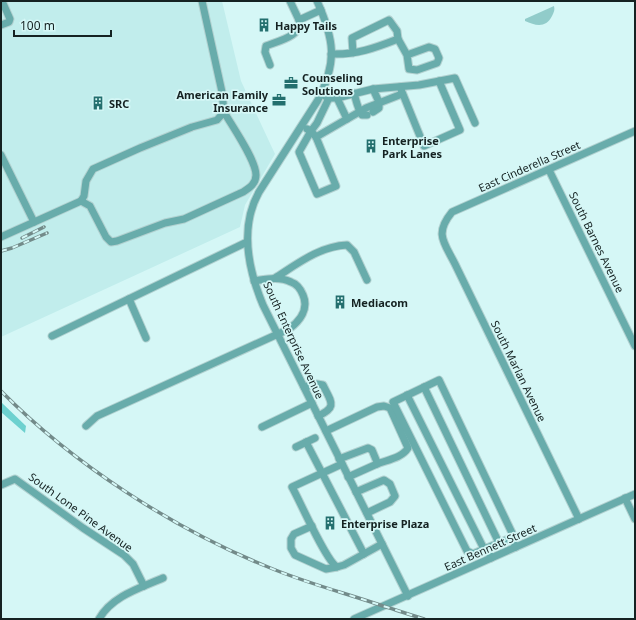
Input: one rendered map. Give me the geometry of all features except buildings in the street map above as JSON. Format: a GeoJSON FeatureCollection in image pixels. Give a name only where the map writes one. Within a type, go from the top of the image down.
{"type":"FeatureCollection","features":[{"type":"Feature","properties":{"kind":"street"},"geometry":{"type":"LineString","coordinates":[[81,201],[90,206],[106,237],[111,242],[165,223],[184,219],[243,192],[252,186],[256,175],[249,154],[224,112],[222,92],[202,1]]}},
{"type":"Feature","properties":{"kind":"street"},"geometry":{"type":"LineString","coordinates":[[270,65],[265,52],[266,46],[294,34],[298,30],[300,24],[290,1]]}},
{"type":"Feature","properties":{"kind":"street"},"geometry":{"type":"LineString","coordinates":[[1,25],[8,22],[10,19],[2,4]]}},
{"type":"Feature","properties":{"kind":"street"},"geometry":{"type":"LineString","coordinates":[[299,20],[319,4]]}},
{"type":"Feature","properties":{"kind":"street","name":"South Enterprise Avenue"},"geometry":{"type":"LineString","coordinates":[[319,4],[328,31],[332,61],[321,95],[255,198],[249,219],[247,242],[250,264],[254,281],[263,304],[408,596]]}},
{"type":"Feature","properties":{"kind":"street"},"geometry":{"type":"LineString","coordinates":[[353,53],[352,38],[389,20],[397,31],[398,39],[407,55],[409,69],[417,70],[437,63],[439,58],[435,48],[429,46],[407,55]]}},
{"type":"Feature","properties":{"kind":"street"},"geometry":{"type":"LineString","coordinates":[[331,54],[344,55],[364,51],[398,39]]}},
{"type":"Feature","properties":{"kind":"street"},"geometry":{"type":"LineString","coordinates":[[313,134],[347,119],[401,90],[455,78],[475,123]]}},
{"type":"Feature","properties":{"kind":"street"},"geometry":{"type":"LineString","coordinates":[[401,90],[424,146],[460,130],[438,81]]}},
{"type":"Feature","properties":{"kind":"street"},"geometry":{"type":"LineString","coordinates":[[321,95],[333,98],[373,89],[401,90]]}},
{"type":"Feature","properties":{"kind":"street"},"geometry":{"type":"LineString","coordinates":[[354,93],[362,115],[370,114],[378,108],[379,102],[373,89]]}},
{"type":"Feature","properties":{"kind":"street"},"geometry":{"type":"LineString","coordinates":[[333,98],[347,119]]}},
{"type":"Feature","properties":{"kind":"street"},"geometry":{"type":"LineString","coordinates":[[301,126],[313,134],[336,186],[318,194],[299,152],[313,134],[317,123],[333,98]]}},
{"type":"Feature","properties":{"kind":"street"},"geometry":{"type":"LineString","coordinates":[[1,237],[81,201],[84,196],[86,181],[93,169],[172,134],[217,120],[224,112]]}},
{"type":"Feature","properties":{"kind":"street","name":"East Cinderella Street"},"geometry":{"type":"LineString","coordinates":[[442,231],[446,220],[452,212],[635,131]]}},
{"type":"Feature","properties":{"kind":"street"},"geometry":{"type":"LineString","coordinates":[[1,155],[34,222]]}},
{"type":"Feature","properties":{"kind":"street","name":"South Barnes Avenue"},"geometry":{"type":"LineString","coordinates":[[549,170],[635,346]]}},
{"type":"Feature","properties":{"kind":"street","name":"South Marlan Avenue"},"geometry":{"type":"LineString","coordinates":[[442,231],[444,241],[579,519]]}},
{"type":"Feature","properties":{"kind":"street"},"geometry":{"type":"LineString","coordinates":[[52,336],[247,242]]}},
{"type":"Feature","properties":{"kind":"street"},"geometry":{"type":"LineString","coordinates":[[274,278],[314,254],[347,245],[354,252],[367,280]]}},
{"type":"Feature","properties":{"kind":"street"},"geometry":{"type":"LineString","coordinates":[[86,426],[97,416],[295,325],[306,308],[305,299],[300,289],[291,282],[274,278],[254,281]]}},
{"type":"Feature","properties":{"kind":"street"},"geometry":{"type":"LineString","coordinates":[[129,299],[146,338]]}},
{"type":"Feature","properties":{"kind":"street"},"geometry":{"type":"LineString","coordinates":[[511,538],[473,554],[467,551],[393,402],[439,380],[513,535],[511,538],[516,547]]}},
{"type":"Feature","properties":{"kind":"street"},"geometry":{"type":"LineString","coordinates":[[304,387],[317,384],[323,385],[331,401],[331,408],[329,411],[318,416]]}},
{"type":"Feature","properties":{"kind":"street"},"geometry":{"type":"LineString","coordinates":[[424,388],[499,543]]}},
{"type":"Feature","properties":{"kind":"street"},"geometry":{"type":"LineString","coordinates":[[407,396],[491,558]]}},
{"type":"Feature","properties":{"kind":"street"},"geometry":{"type":"LineString","coordinates":[[262,427],[312,403]]}},
{"type":"Feature","properties":{"kind":"street"},"geometry":{"type":"LineString","coordinates":[[326,431],[377,407],[384,406],[390,408],[408,448],[399,456],[348,477]]}},
{"type":"Feature","properties":{"kind":"street"},"geometry":{"type":"LineString","coordinates":[[296,447],[315,438]]}},
{"type":"Feature","properties":{"kind":"street"},"geometry":{"type":"LineString","coordinates":[[306,442],[364,554]]}},
{"type":"Feature","properties":{"kind":"street"},"geometry":{"type":"LineString","coordinates":[[337,567],[331,561],[292,487],[322,473],[368,448],[372,450],[377,464]]}},
{"type":"Feature","properties":{"kind":"street","name":"South Lone Pine Avenue"},"geometry":{"type":"LineString","coordinates":[[1,485],[15,479],[83,528],[124,555],[133,564],[144,586]]}},
{"type":"Feature","properties":{"kind":"street"},"geometry":{"type":"LineString","coordinates":[[356,492],[384,480],[390,484],[395,496],[390,502],[367,513]]}},
{"type":"Feature","properties":{"kind":"street","name":"East Bennett Street"},"geometry":{"type":"LineString","coordinates":[[354,619],[635,494]]}},
{"type":"Feature","properties":{"kind":"street"},"geometry":{"type":"LineString","coordinates":[[625,498],[635,519]]}},
{"type":"Feature","properties":{"kind":"street"},"geometry":{"type":"LineString","coordinates":[[312,526],[294,534],[291,539],[290,548],[295,556],[326,569],[344,566],[382,544]]}},
{"type":"Feature","properties":{"kind":"street"},"geometry":{"type":"LineString","coordinates":[[99,619],[113,602],[163,578]]}},
{"type":"Feature","properties":{"kind":"shaded area"},"geometry":{"type":"Polygon","coordinates":[[[1,1],[222,1],[241,81],[275,154],[245,205],[240,227],[1,337],[1,1]]]}},
{"type":"Feature","properties":{"kind":"shaded area"},"geometry":{"type":"Polygon","coordinates":[[[554,6],[552,16],[547,23],[537,25],[525,21],[525,19],[554,6]]]}},
{"type":"Feature","properties":{"kind":"shaded area"},"geometry":{"type":"Polygon","coordinates":[[[1,402],[26,426],[25,433],[1,412],[1,402]]]}},
{"type":"Feature","properties":{"kind":"railway"},"geometry":{"type":"LineString","coordinates":[[22,238],[44,227]]}},
{"type":"Feature","properties":{"kind":"railway"},"geometry":{"type":"LineString","coordinates":[[1,251],[12,248],[47,233]]}},
{"type":"Feature","properties":{"kind":"railway"},"geometry":{"type":"LineString","coordinates":[[1,391],[29,418],[92,469],[161,514],[197,534],[232,552],[282,573],[424,619]]}},
{"type":"Feature","properties":{"kind":"place","name":"Happy Tails"},"geometry":{"type":"Point","coordinates":[264,25]}},
{"type":"Feature","properties":{"kind":"place","name":"Counseling Solutions"},"geometry":{"type":"Point","coordinates":[291,83]}},
{"type":"Feature","properties":{"kind":"place","name":"American Family Insurance"},"geometry":{"type":"Point","coordinates":[279,100]}},
{"type":"Feature","properties":{"kind":"place","name":"SRC"},"geometry":{"type":"Point","coordinates":[98,103]}},
{"type":"Feature","properties":{"kind":"place","name":"Enterprise Park Lanes"},"geometry":{"type":"Point","coordinates":[371,146]}},
{"type":"Feature","properties":{"kind":"place","name":"Mediacom"},"geometry":{"type":"Point","coordinates":[340,302]}},
{"type":"Feature","properties":{"kind":"place","name":"Enterprise Plaza"},"geometry":{"type":"Point","coordinates":[330,523]}}]}
